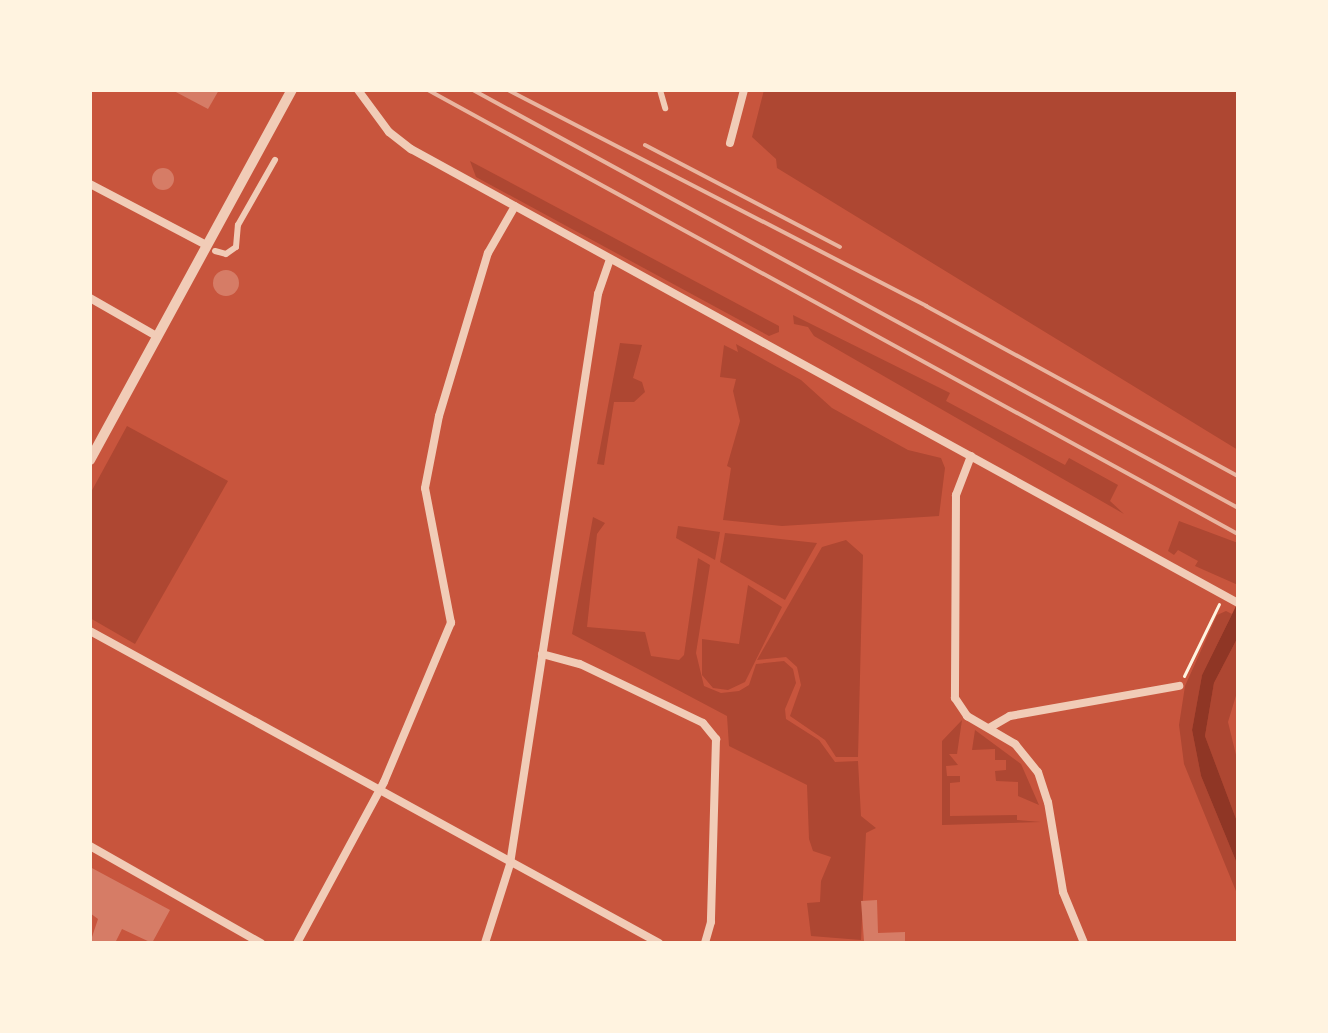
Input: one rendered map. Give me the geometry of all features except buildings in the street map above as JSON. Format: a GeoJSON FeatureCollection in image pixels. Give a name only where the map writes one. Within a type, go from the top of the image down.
{"type":"FeatureCollection","features":[{"type":"Feature","properties":{"kind":"street"},"geometry":{"type":"LineString","coordinates":[[90,460],[211,248],[292,90]]}},
{"type":"Feature","properties":{"kind":"street"},"geometry":{"type":"LineString","coordinates":[[358,90],[389,132],[411,149],[1235,602]]}},
{"type":"Feature","properties":{"kind":"street"},"geometry":{"type":"LineString","coordinates":[[660,90],[665,108]]}},
{"type":"Feature","properties":{"kind":"street"},"geometry":{"type":"LineString","coordinates":[[730,143],[744,90]]}},
{"type":"Feature","properties":{"kind":"street"},"geometry":{"type":"LineString","coordinates":[[90,184],[226,254],[236,247],[238,225],[275,160]]}},
{"type":"Feature","properties":{"kind":"street"},"geometry":{"type":"LineString","coordinates":[[297,943],[379,792],[451,623],[425,488],[439,416],[488,253],[515,206]]}},
{"type":"Feature","properties":{"kind":"street"},"geometry":{"type":"LineString","coordinates":[[485,943],[510,864],[599,286],[610,259]]}},
{"type":"Feature","properties":{"kind":"street"},"geometry":{"type":"LineString","coordinates":[[90,298],[158,337]]}},
{"type":"Feature","properties":{"kind":"street"},"geometry":{"type":"LineString","coordinates":[[971,456],[956,495],[954,693],[963,711],[1022,751],[1041,780],[1063,892],[1084,943]]}},
{"type":"Feature","properties":{"kind":"street"},"geometry":{"type":"LineString","coordinates":[[90,631],[659,943]]}},
{"type":"Feature","properties":{"kind":"street"},"geometry":{"type":"LineString","coordinates":[[542,654],[580,664],[703,723],[716,739],[711,922],[705,943]]}},
{"type":"Feature","properties":{"kind":"street"},"geometry":{"type":"LineString","coordinates":[[989,728],[1010,716],[1179,686]]}},
{"type":"Feature","properties":{"kind":"street"},"geometry":{"type":"LineString","coordinates":[[90,846],[261,943]]}},
{"type":"Feature","properties":{"kind":"path"},"geometry":{"type":"LineString","coordinates":[[1179,686],[1219,604]]}},
{"type":"Feature","properties":{"kind":"shaded area"},"geometry":{"type":"Polygon","coordinates":[[[764,90],[1238,90],[1238,450],[777,168],[776,159],[752,137],[764,90]]]}},
{"type":"Feature","properties":{"kind":"shaded area"},"geometry":{"type":"Polygon","coordinates":[[[470,161],[779,326],[779,332],[769,336],[476,177],[470,161]]]}},
{"type":"Feature","properties":{"kind":"shaded area"},"geometry":{"type":"Polygon","coordinates":[[[793,315],[950,393],[946,401],[1065,465],[1069,458],[1118,485],[1110,501],[1124,514],[814,336],[808,327],[794,324],[793,315]]]}},
{"type":"Feature","properties":{"kind":"shaded area"},"geometry":{"type":"Polygon","coordinates":[[[620,343],[642,345],[633,378],[642,382],[645,392],[634,402],[614,402],[604,465],[597,464],[620,343]]]}},
{"type":"Feature","properties":{"kind":"shaded area"},"geometry":{"type":"Polygon","coordinates":[[[736,344],[801,380],[832,408],[908,450],[941,458],[945,468],[939,516],[782,526],[723,520],[731,468],[727,466],[740,421],[733,391],[736,379],[720,377],[724,345],[738,352],[736,344]]]}},
{"type":"Feature","properties":{"kind":"shaded area"},"geometry":{"type":"Polygon","coordinates":[[[127,426],[228,481],[135,644],[90,618],[90,494],[127,426]]]}},
{"type":"Feature","properties":{"kind":"shaded area"},"geometry":{"type":"Polygon","coordinates":[[[593,517],[605,523],[597,534],[587,627],[645,632],[651,656],[679,660],[684,655],[698,558],[710,565],[696,653],[704,686],[721,693],[739,691],[749,685],[756,664],[784,661],[793,669],[796,683],[785,709],[786,719],[819,740],[835,762],[858,761],[861,816],[876,828],[866,833],[861,940],[811,936],[807,903],[820,902],[821,881],[831,857],[813,851],[809,839],[807,785],[729,746],[727,716],[572,634],[593,517]]]}},
{"type":"Feature","properties":{"kind":"shaded area"},"geometry":{"type":"Polygon","coordinates":[[[1179,521],[1238,543],[1238,585],[1195,566],[1198,561],[1178,550],[1174,555],[1168,551],[1179,521]]]}},
{"type":"Feature","properties":{"kind":"shaded area"},"geometry":{"type":"Polygon","coordinates":[[[678,526],[720,532],[715,560],[676,538],[678,526]]]}},
{"type":"Feature","properties":{"kind":"shaded area"},"geometry":{"type":"Polygon","coordinates":[[[725,533],[817,543],[785,600],[720,562],[725,533]]]}},
{"type":"Feature","properties":{"kind":"shaded area"},"geometry":{"type":"Polygon","coordinates":[[[846,540],[863,555],[858,757],[836,757],[825,740],[790,716],[801,685],[797,667],[786,657],[757,660],[822,547],[846,540]]]}},
{"type":"Feature","properties":{"kind":"shaded area"},"geometry":{"type":"Polygon","coordinates":[[[748,585],[782,607],[745,682],[728,690],[713,688],[702,675],[702,639],[739,644],[748,585]]]}},
{"type":"Feature","properties":{"kind":"shaded area"},"geometry":{"type":"Polygon","coordinates":[[[1238,602],[1238,637],[1214,683],[1205,736],[1238,824],[1238,866],[1201,776],[1192,730],[1202,675],[1238,602]]]}},
{"type":"Feature","properties":{"kind":"shaded area"},"geometry":{"type":"Polygon","coordinates":[[[1226,611],[1232,614],[1202,675],[1192,730],[1201,776],[1238,866],[1238,896],[1184,764],[1179,725],[1185,686],[1217,615],[1226,611]]]}},
{"type":"Feature","properties":{"kind":"shaded area"},"geometry":{"type":"Polygon","coordinates":[[[1238,637],[1238,689],[1228,722],[1238,763],[1238,824],[1205,736],[1214,683],[1238,637]]]}},
{"type":"Feature","properties":{"kind":"shaded area"},"geometry":{"type":"Polygon","coordinates":[[[962,720],[957,754],[949,754],[958,765],[946,766],[947,776],[960,776],[960,782],[950,783],[950,816],[1017,815],[1017,820],[1041,822],[942,825],[942,741],[962,720]]]}},
{"type":"Feature","properties":{"kind":"shaded area"},"geometry":{"type":"Polygon","coordinates":[[[975,730],[1021,764],[1039,805],[1018,796],[1018,782],[996,781],[995,771],[1006,770],[1006,760],[995,760],[995,749],[972,750],[975,730]]]}},
{"type":"Feature","properties":{"kind":"railway"},"geometry":{"type":"LineString","coordinates":[[428,90],[1238,534]]}},
{"type":"Feature","properties":{"kind":"railway"},"geometry":{"type":"LineString","coordinates":[[473,90],[1238,508]]}},
{"type":"Feature","properties":{"kind":"railway"},"geometry":{"type":"LineString","coordinates":[[508,90],[926,306],[1238,476]]}},
{"type":"Feature","properties":{"kind":"railway"},"geometry":{"type":"LineString","coordinates":[[645,145],[840,247]]}}]}
